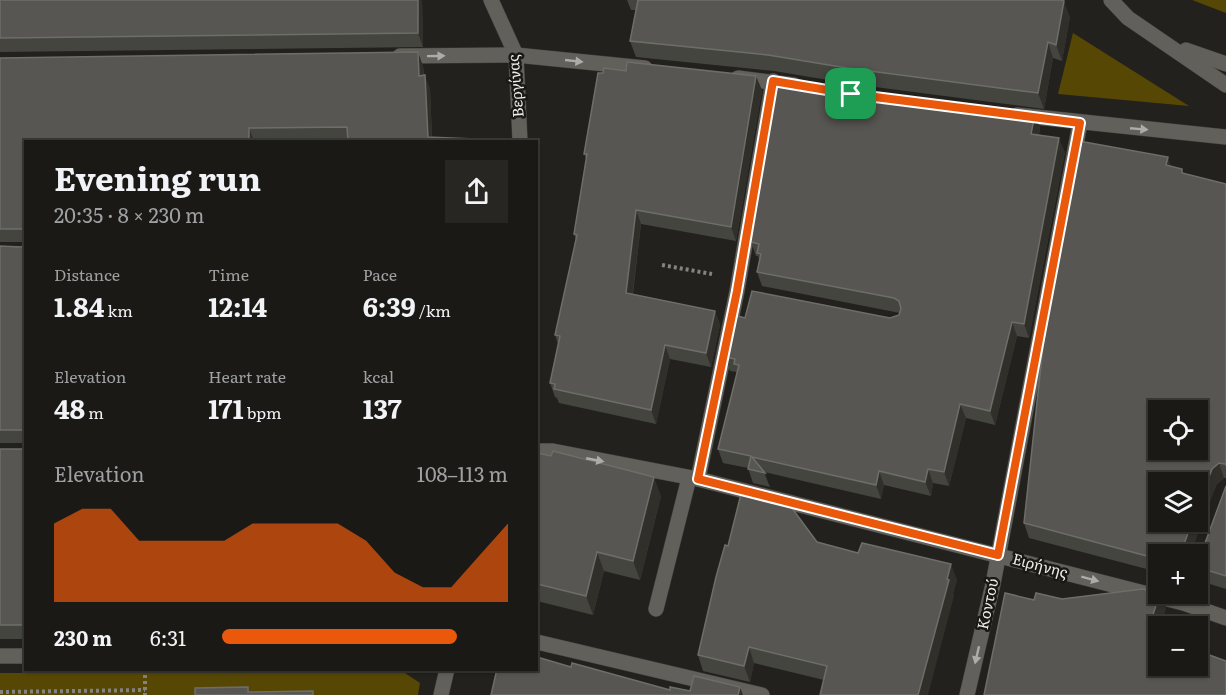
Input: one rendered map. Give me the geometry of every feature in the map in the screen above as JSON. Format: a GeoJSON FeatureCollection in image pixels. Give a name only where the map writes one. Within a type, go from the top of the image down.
{"type":"FeatureCollection","features":[{"type":"Feature","properties":{"kind":"street","name":"Βεργίνας"},"geometry":{"type":"LineString","coordinates":[[490,0],[516,55],[520,140]]}},
{"type":"Feature","properties":{"kind":"street"},"geometry":{"type":"LineString","coordinates":[[1110,0],[1128,18],[1226,85]]}},
{"type":"Feature","properties":{"kind":"street"},"geometry":{"type":"LineString","coordinates":[[1168,44],[1226,64]]}},
{"type":"Feature","properties":{"kind":"street"},"geometry":{"type":"LineString","coordinates":[[380,57],[516,55],[656,69]]}},
{"type":"Feature","properties":{"kind":"street"},"geometry":{"type":"LineString","coordinates":[[726,77],[773,81],[806,87]]}},
{"type":"Feature","properties":{"kind":"street"},"geometry":{"type":"LineString","coordinates":[[656,609],[693,478],[741,287],[773,81]]}},
{"type":"Feature","properties":{"kind":"street"},"geometry":{"type":"LineString","coordinates":[[1000,113],[1226,137]]}},
{"type":"Feature","properties":{"kind":"street","name":"Κοντού"},"geometry":{"type":"LineString","coordinates":[[967,695],[998,555],[1080,123]]}},
{"type":"Feature","properties":{"kind":"street","name":"Ειρήνης"},"geometry":{"type":"LineString","coordinates":[[538,451],[693,478],[1148,590]]}},
{"type":"Feature","properties":{"kind":"street","name":"Ειρήνης"},"geometry":{"type":"LineString","coordinates":[[1195,604],[1226,618]]}},
{"type":"Feature","properties":{"kind":"street"},"geometry":{"type":"LineString","coordinates":[[538,642],[762,695]]}},
{"type":"Feature","properties":{"kind":"street"},"geometry":{"type":"LineString","coordinates":[[0,656],[24,656]]}},
{"type":"Feature","properties":{"kind":"street"},"geometry":{"type":"LineString","coordinates":[[441,695],[447,671]]}},
{"type":"Feature","properties":{"kind":"path"},"geometry":{"type":"LineString","coordinates":[[662,265],[741,287]]}},
{"type":"Feature","properties":{"kind":"path"},"geometry":{"type":"LineString","coordinates":[[0,692],[145,693],[145,671]]}},
{"type":"Feature","properties":{"kind":"shaded area"},"geometry":{"type":"Polygon","coordinates":[[[1192,0],[1226,0],[1226,13],[1192,0]]]}},
{"type":"Feature","properties":{"kind":"shaded area"},"geometry":{"type":"Polygon","coordinates":[[[1073,33],[1189,106],[1058,94],[1073,33]]]}},
{"type":"Feature","properties":{"kind":"shaded area"},"geometry":{"type":"Polygon","coordinates":[[[0,673],[405,673],[420,683],[418,695],[0,695],[0,673]]]}},
{"type":"Feature","properties":{"kind":"building"},"geometry":{"type":"Polygon","coordinates":[[[0,0],[418,0],[418,33],[0,38],[0,0]]]}},
{"type":"Feature","properties":{"kind":"building"},"geometry":{"type":"Polygon","coordinates":[[[638,0],[1064,1],[1056,45],[1048,42],[1038,93],[847,68],[768,55],[630,41],[638,0]]]}},
{"type":"Feature","properties":{"kind":"building"},"geometry":{"type":"Polygon","coordinates":[[[418,52],[419,76],[425,75],[428,137],[475,140],[348,140],[347,127],[249,128],[249,139],[244,140],[24,140],[24,229],[0,229],[0,58],[418,52]]]}},
{"type":"Feature","properties":{"kind":"building"},"geometry":{"type":"Polygon","coordinates":[[[627,62],[756,76],[731,227],[636,210],[626,293],[715,311],[706,353],[665,345],[651,410],[554,389],[555,384],[550,383],[560,336],[555,335],[577,235],[574,234],[587,154],[584,154],[598,73],[603,73],[604,68],[626,71],[627,62]]]}},
{"type":"Feature","properties":{"kind":"building"},"geometry":{"type":"Polygon","coordinates":[[[776,78],[845,90],[1035,114],[1031,134],[1059,138],[1024,324],[1012,322],[990,411],[960,404],[944,472],[928,469],[925,482],[879,471],[876,485],[752,457],[765,473],[748,469],[751,456],[718,449],[739,365],[734,364],[735,359],[725,357],[734,315],[745,318],[752,291],[890,318],[899,315],[901,309],[899,301],[894,298],[757,272],[761,254],[757,253],[759,244],[751,242],[753,231],[750,230],[776,78]]]}},
{"type":"Feature","properties":{"kind":"building"},"geometry":{"type":"Polygon","coordinates":[[[1079,141],[1168,157],[1166,165],[1182,169],[1182,173],[1226,184],[1226,465],[1219,463],[1212,469],[1208,479],[1208,472],[1148,472],[1148,532],[1188,532],[1184,544],[1148,544],[1148,556],[1024,523],[1045,328],[1043,327],[1079,141]]]}},
{"type":"Feature","properties":{"kind":"building"},"geometry":{"type":"Polygon","coordinates":[[[24,245],[24,431],[0,430],[0,246],[24,245]]]}},
{"type":"Feature","properties":{"kind":"building"},"geometry":{"type":"Polygon","coordinates":[[[24,448],[24,625],[0,625],[0,449],[24,448]]]}},
{"type":"Feature","properties":{"kind":"building"},"geometry":{"type":"Polygon","coordinates":[[[553,451],[654,477],[633,561],[597,552],[586,596],[538,584],[538,453],[551,456],[553,451]]]}},
{"type":"Feature","properties":{"kind":"building"},"geometry":{"type":"Polygon","coordinates":[[[743,486],[783,496],[817,542],[858,553],[862,543],[951,564],[947,579],[949,580],[918,695],[820,695],[827,666],[749,647],[744,666],[698,655],[716,577],[725,545],[728,546],[743,486]]]}},
{"type":"Feature","properties":{"kind":"building"},"geometry":{"type":"Polygon","coordinates":[[[1226,486],[1226,576],[1208,570],[1208,544],[1205,544],[1226,486]]]}},
{"type":"Feature","properties":{"kind":"building"},"geometry":{"type":"Polygon","coordinates":[[[1143,589],[1148,590],[1148,604],[1157,604],[1152,616],[1148,616],[1148,676],[1208,676],[1208,654],[1226,661],[1226,695],[984,695],[1005,593],[1034,600],[1036,593],[1062,599],[1143,589]]]}},
{"type":"Feature","properties":{"kind":"building"},"geometry":{"type":"Polygon","coordinates":[[[538,657],[571,667],[572,663],[670,690],[670,687],[690,691],[694,676],[740,687],[738,695],[491,695],[497,671],[538,671],[538,657]]]}},
{"type":"Feature","properties":{"kind":"building"},"geometry":{"type":"Polygon","coordinates":[[[248,687],[248,692],[313,691],[313,695],[195,695],[195,688],[248,687]]]}},
{"type":"Feature","properties":{"kind":"route"},"geometry":{"type":"LineString","coordinates":[[773,81],[851,94],[1080,123],[998,555],[698,479],[737,291],[773,81]]}}]}
